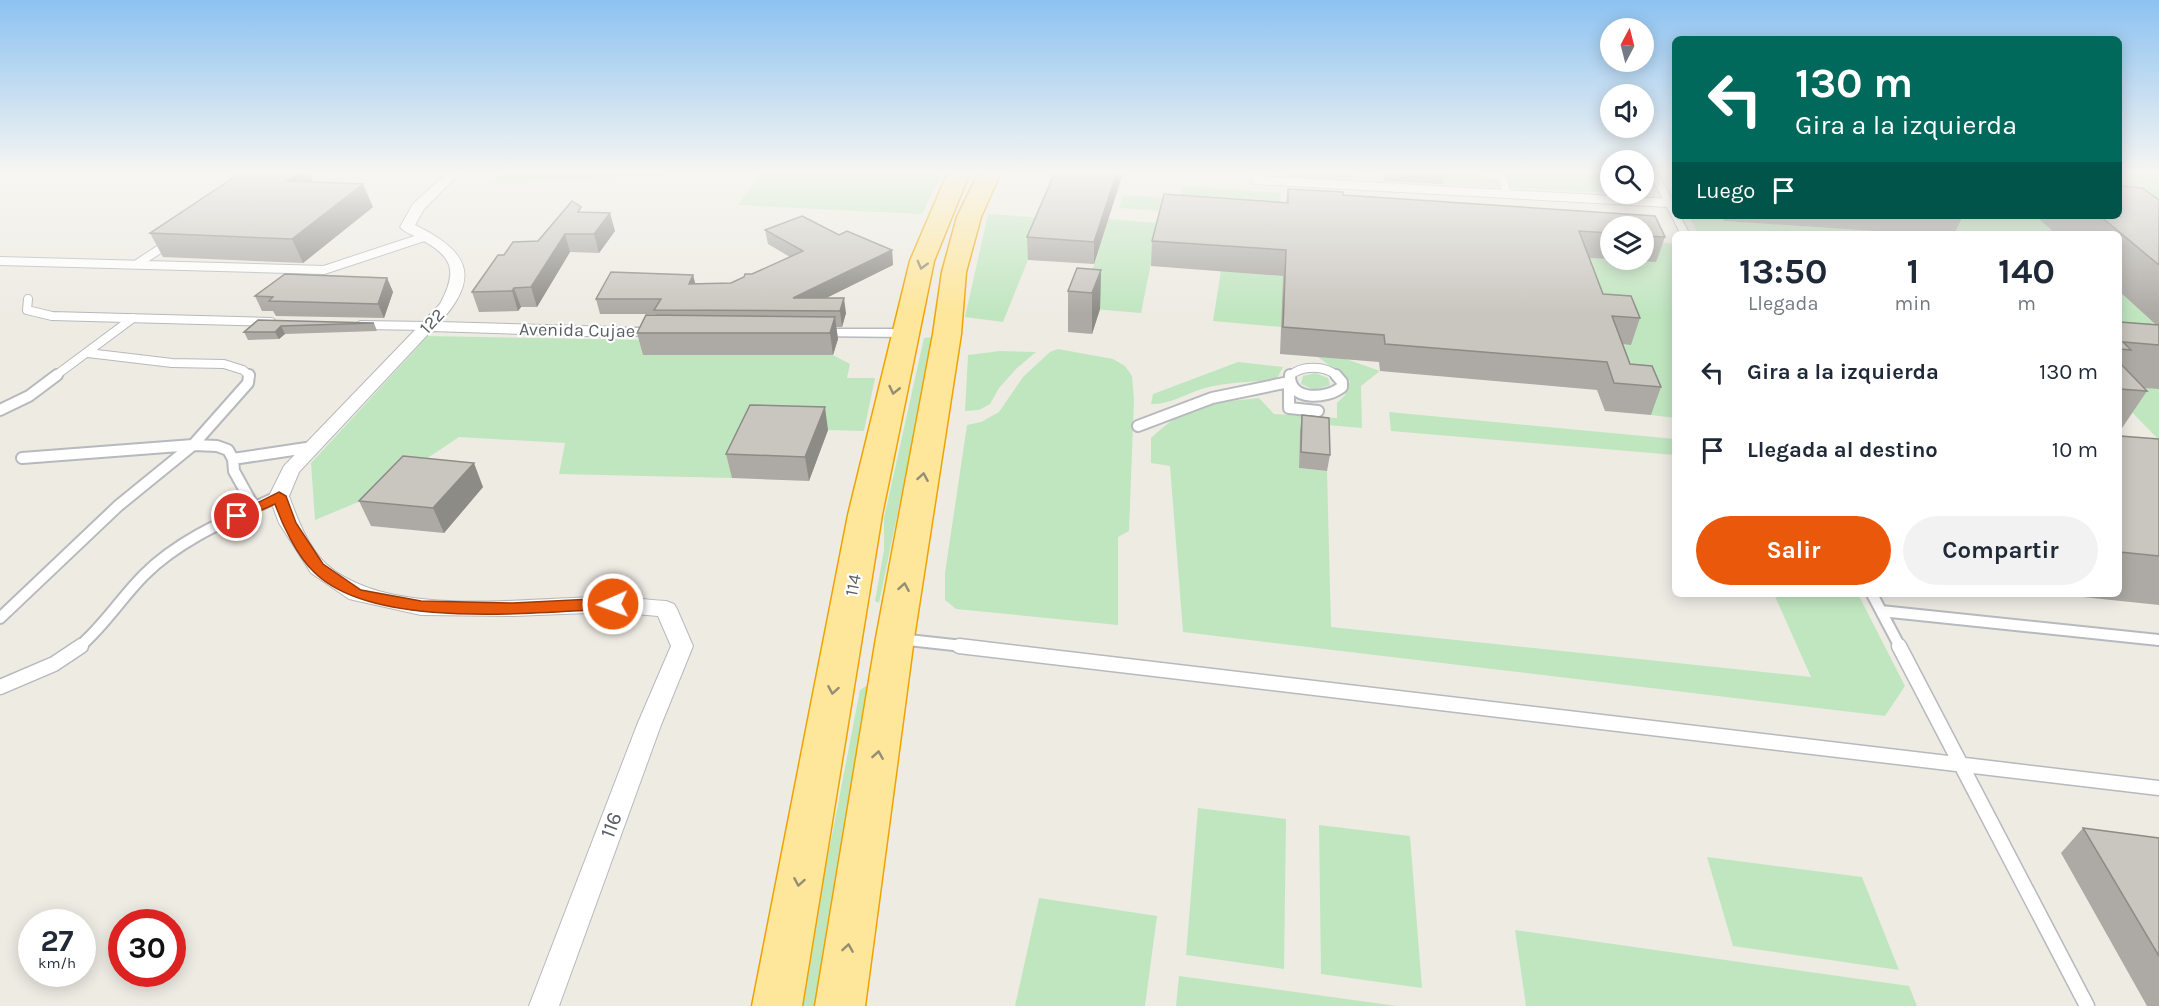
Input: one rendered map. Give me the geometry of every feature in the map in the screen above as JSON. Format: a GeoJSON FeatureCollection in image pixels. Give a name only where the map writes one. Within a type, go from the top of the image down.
{"type":"FeatureCollection","features":[{"type":"Feature","properties":{"kind":"highway","name":"114"},"geometry":{"type":"LineString","coordinates":[[777,1006],[864,522],[922,261],[939,219]]}},
{"type":"Feature","properties":{"kind":"highway"},"geometry":{"type":"LineString","coordinates":[[840,1006],[895,638],[947,334],[954,272],[968,219]]}},
{"type":"Feature","properties":{"kind":"highway"},"geometry":{"type":"LineString","coordinates":[[844,633],[895,638]]}},
{"type":"Feature","properties":{"kind":"street","name":"122"},"geometry":{"type":"LineString","coordinates":[[279,496],[291,470],[427,326],[455,293],[459,278],[452,253],[427,236],[407,227],[411,219]]}},
{"type":"Feature","properties":{"kind":"street","name":"Avenida Cujae"},"geometry":{"type":"LineString","coordinates":[[427,326],[674,332]]}},
{"type":"Feature","properties":{"kind":"street"},"geometry":{"type":"LineString","coordinates":[[802,333],[907,333]]}},
{"type":"Feature","properties":{"kind":"street","name":"116"},"geometry":{"type":"LineString","coordinates":[[279,496],[289,523],[318,568],[357,594],[421,607],[513,608],[613,604],[666,609],[682,646],[645,735],[544,1006]]}},
{"type":"Feature","properties":{"kind":"lane"},"geometry":{"type":"LineString","coordinates":[[0,261],[324,270],[427,236]]}},
{"type":"Feature","properties":{"kind":"lane"},"geometry":{"type":"LineString","coordinates":[[136,265],[175,239]]}},
{"type":"Feature","properties":{"kind":"lane"},"geometry":{"type":"LineString","coordinates":[[28,300],[27,310],[52,316],[281,322]]}},
{"type":"Feature","properties":{"kind":"lane"},"geometry":{"type":"LineString","coordinates":[[0,410],[29,396],[132,318]]}},
{"type":"Feature","properties":{"kind":"lane"},"geometry":{"type":"LineString","coordinates":[[348,324],[427,326]]}},
{"type":"Feature","properties":{"kind":"lane"},"geometry":{"type":"LineString","coordinates":[[0,618],[118,507],[193,445],[248,383],[250,376],[246,372],[228,366],[180,364],[88,353]]}},
{"type":"Feature","properties":{"kind":"lane"},"geometry":{"type":"LineString","coordinates":[[1289,382],[1298,391],[1315,396],[1332,394],[1342,387],[1342,382],[1334,373],[1318,368],[1293,371],[1289,382],[1289,408],[1318,411]]}},
{"type":"Feature","properties":{"kind":"lane"},"geometry":{"type":"LineString","coordinates":[[1138,426],[1206,397],[1289,382]]}},
{"type":"Feature","properties":{"kind":"lane"},"geometry":{"type":"LineString","coordinates":[[22,458],[193,445],[218,446],[228,450],[233,459],[234,471],[255,507]]}},
{"type":"Feature","properties":{"kind":"lane"},"geometry":{"type":"LineString","coordinates":[[233,459],[313,447]]}},
{"type":"Feature","properties":{"kind":"lane"},"geometry":{"type":"LineString","coordinates":[[0,687],[70,655],[102,625],[122,599],[155,565],[203,534],[279,496]]}},
{"type":"Feature","properties":{"kind":"lane"},"geometry":{"type":"LineString","coordinates":[[1874,597],[2087,1006]]}},
{"type":"Feature","properties":{"kind":"lane"},"geometry":{"type":"LineString","coordinates":[[1881,611],[2159,640]]}},
{"type":"Feature","properties":{"kind":"lane"},"geometry":{"type":"LineString","coordinates":[[895,638],[2159,788]]}},
{"type":"Feature","properties":{"kind":"green space"},"geometry":{"type":"Polygon","coordinates":[[[987,219],[1045,219],[1003,322],[965,317],[987,219]]]}},
{"type":"Feature","properties":{"kind":"green space"},"geometry":{"type":"Polygon","coordinates":[[[1108,219],[1159,223],[1141,313],[1081,308],[1108,219]]]}},
{"type":"Feature","properties":{"kind":"green space"},"geometry":{"type":"Polygon","coordinates":[[[1690,219],[1723,219],[1724,221],[1874,231],[1696,231],[1690,219]]]}},
{"type":"Feature","properties":{"kind":"green space"},"geometry":{"type":"Polygon","coordinates":[[[1923,219],[2159,219],[2159,227],[2041,220],[2053,231],[1934,231],[1923,219]]]}},
{"type":"Feature","properties":{"kind":"green space"},"geometry":{"type":"Polygon","coordinates":[[[1654,242],[1672,244],[1672,418],[1651,415],[1642,393],[1562,339],[1631,344],[1572,256],[1600,258],[1600,270],[1654,270],[1654,262],[1656,262],[1654,242]]]}},
{"type":"Feature","properties":{"kind":"green space"},"geometry":{"type":"Polygon","coordinates":[[[1221,271],[1283,276],[1281,327],[1213,321],[1221,271]]]}},
{"type":"Feature","properties":{"kind":"green space"},"geometry":{"type":"Polygon","coordinates":[[[2122,294],[2159,328],[2122,363],[2122,294]]]}},
{"type":"Feature","properties":{"kind":"green space"},"geometry":{"type":"Polygon","coordinates":[[[428,336],[651,340],[644,355],[833,355],[850,364],[847,378],[875,378],[864,431],[756,428],[732,478],[559,474],[565,443],[459,437],[368,498],[315,520],[311,463],[428,336]]]}},
{"type":"Feature","properties":{"kind":"green space"},"geometry":{"type":"Polygon","coordinates":[[[934,337],[879,603],[875,601],[884,550],[884,518],[924,338],[934,337]]]}},
{"type":"Feature","properties":{"kind":"green space"},"geometry":{"type":"Polygon","coordinates":[[[1058,349],[1113,359],[1125,366],[1132,376],[1134,399],[1129,531],[1118,537],[1118,625],[956,609],[945,600],[945,573],[967,425],[981,422],[999,412],[1023,377],[1050,352],[1058,349]]]}},
{"type":"Feature","properties":{"kind":"green space"},"geometry":{"type":"Polygon","coordinates":[[[1000,351],[1036,352],[999,388],[990,404],[979,410],[965,411],[968,355],[1000,351]]]}},
{"type":"Feature","properties":{"kind":"green space"},"geometry":{"type":"Polygon","coordinates":[[[1318,357],[1346,359],[1380,371],[1361,386],[1362,428],[1327,425],[1300,432],[1299,468],[1327,471],[1331,627],[1811,677],[1775,597],[1860,597],[1905,686],[1885,716],[1183,632],[1170,466],[1151,463],[1151,438],[1177,417],[1201,406],[1259,398],[1274,414],[1337,418],[1337,403],[1345,395],[1350,381],[1318,357]]]}},
{"type":"Feature","properties":{"kind":"green space"},"geometry":{"type":"Polygon","coordinates":[[[1238,362],[1283,367],[1276,380],[1214,386],[1172,401],[1151,404],[1153,394],[1238,362]]]}},
{"type":"Feature","properties":{"kind":"green space"},"geometry":{"type":"Polygon","coordinates":[[[1315,373],[1328,378],[1330,385],[1314,390],[1301,384],[1303,376],[1315,373]]]}},
{"type":"Feature","properties":{"kind":"green space"},"geometry":{"type":"Polygon","coordinates":[[[2122,386],[2159,389],[2159,440],[2126,406],[2122,386]]]}},
{"type":"Feature","properties":{"kind":"green space"},"geometry":{"type":"Polygon","coordinates":[[[1389,412],[1672,439],[1672,455],[1391,431],[1389,412]]]}},
{"type":"Feature","properties":{"kind":"green space"},"geometry":{"type":"Polygon","coordinates":[[[866,686],[871,688],[828,1006],[799,1006],[860,690],[866,686]]]}},
{"type":"Feature","properties":{"kind":"green space"},"geometry":{"type":"Polygon","coordinates":[[[1198,808],[1286,819],[1284,969],[1186,955],[1198,808]]]}},
{"type":"Feature","properties":{"kind":"green space"},"geometry":{"type":"Polygon","coordinates":[[[1319,825],[1410,836],[1422,988],[1321,974],[1319,825]]]}},
{"type":"Feature","properties":{"kind":"green space"},"geometry":{"type":"Polygon","coordinates":[[[1707,857],[1862,877],[1899,970],[1733,946],[1707,857]]]}},
{"type":"Feature","properties":{"kind":"green space"},"geometry":{"type":"Polygon","coordinates":[[[1039,898],[1157,916],[1145,1006],[1015,1006],[1039,898]]]}},
{"type":"Feature","properties":{"kind":"green space"},"geometry":{"type":"Polygon","coordinates":[[[1515,930],[1909,986],[1917,1006],[1526,1006],[1515,930]]]}},
{"type":"Feature","properties":{"kind":"green space"},"geometry":{"type":"Polygon","coordinates":[[[1179,976],[1397,1006],[1176,1006],[1179,976]]]}},
{"type":"Feature","properties":{"kind":"building"},"geometry":{"type":"Polygon","coordinates":[[[171,219],[318,219],[292,239],[150,233],[171,219]]]}},
{"type":"Feature","properties":{"kind":"building"},"geometry":{"type":"Polygon","coordinates":[[[557,219],[605,219],[594,234],[565,234],[531,287],[514,288],[512,291],[472,292],[498,255],[504,255],[513,242],[538,241],[557,219]]]}},
{"type":"Feature","properties":{"kind":"building"},"geometry":{"type":"Polygon","coordinates":[[[794,219],[808,219],[839,235],[847,231],[892,250],[793,298],[844,298],[840,311],[654,310],[661,299],[596,299],[611,272],[693,275],[689,284],[731,283],[744,277],[745,274],[752,274],[803,251],[765,230],[794,219]]]}},
{"type":"Feature","properties":{"kind":"building"},"geometry":{"type":"Polygon","coordinates":[[[1035,219],[1102,219],[1094,242],[1027,237],[1035,219]]]}},
{"type":"Feature","properties":{"kind":"building"},"geometry":{"type":"Polygon","coordinates":[[[1158,219],[1600,219],[1600,232],[1579,231],[1603,294],[1631,296],[1640,318],[1612,316],[1630,364],[1652,366],[1661,387],[1614,383],[1607,362],[1385,344],[1384,335],[1283,327],[1286,250],[1152,241],[1158,219]]]}},
{"type":"Feature","properties":{"kind":"building"},"geometry":{"type":"Polygon","coordinates":[[[1654,219],[1656,219],[1665,237],[1654,236],[1654,219]]]}},
{"type":"Feature","properties":{"kind":"building"},"geometry":{"type":"Polygon","coordinates":[[[2104,219],[2159,219],[2159,265],[2122,234],[2122,231],[2118,231],[2104,219]]]}},
{"type":"Feature","properties":{"kind":"building"},"geometry":{"type":"Polygon","coordinates":[[[1077,268],[1101,270],[1092,293],[1068,291],[1077,268]]]}},
{"type":"Feature","properties":{"kind":"building"},"geometry":{"type":"Polygon","coordinates":[[[285,274],[387,278],[378,304],[269,301],[273,297],[255,296],[285,274]]]}},
{"type":"Feature","properties":{"kind":"building"},"geometry":{"type":"Polygon","coordinates":[[[646,315],[835,317],[830,333],[637,333],[646,315]]]}},
{"type":"Feature","properties":{"kind":"building"},"geometry":{"type":"Polygon","coordinates":[[[258,320],[374,323],[281,326],[275,332],[244,332],[258,320]]]}},
{"type":"Feature","properties":{"kind":"building"},"geometry":{"type":"Polygon","coordinates":[[[2122,322],[2159,325],[2159,345],[2123,342],[2131,350],[2122,349],[2122,322]]]}},
{"type":"Feature","properties":{"kind":"building"},"geometry":{"type":"Polygon","coordinates":[[[2122,365],[2147,391],[2122,389],[2122,365]]]}},
{"type":"Feature","properties":{"kind":"building"},"geometry":{"type":"Polygon","coordinates":[[[750,405],[825,407],[805,457],[726,454],[750,405]]]}},
{"type":"Feature","properties":{"kind":"building"},"geometry":{"type":"Polygon","coordinates":[[[1302,415],[1329,418],[1330,455],[1301,452],[1302,415]]]}},
{"type":"Feature","properties":{"kind":"building"},"geometry":{"type":"Polygon","coordinates":[[[2122,436],[2159,439],[2159,556],[2122,552],[2122,436]]]}},
{"type":"Feature","properties":{"kind":"building"},"geometry":{"type":"Polygon","coordinates":[[[403,456],[474,463],[433,508],[359,501],[403,456]]]}},
{"type":"Feature","properties":{"kind":"building"},"geometry":{"type":"Polygon","coordinates":[[[2083,828],[2159,838],[2159,956],[2083,828]]]}},
{"type":"Feature","properties":{"kind":"route"},"geometry":{"type":"LineString","coordinates":[[237,516],[279,496],[302,548],[318,568],[357,594],[421,607],[513,608],[613,604]]}}]}
